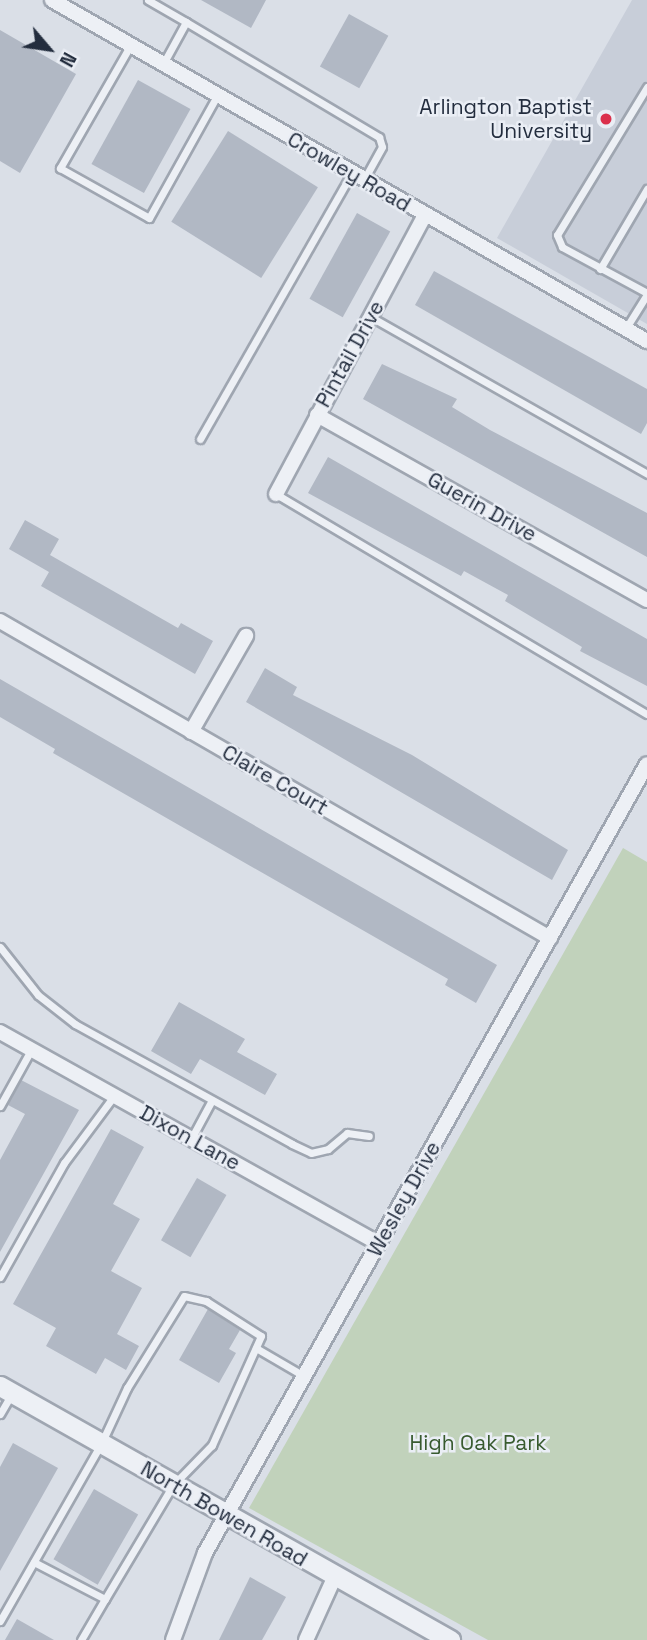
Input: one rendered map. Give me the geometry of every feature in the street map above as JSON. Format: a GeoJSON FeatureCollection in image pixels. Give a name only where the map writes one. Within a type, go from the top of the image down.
{"type":"FeatureCollection","features":[{"type":"Feature","properties":{"kind":"street","name":"Crowley Road"},"geometry":{"type":"LineString","coordinates":[[52,0],[647,341]]}},
{"type":"Feature","properties":{"kind":"street","name":"Pintail Drive"},"geometry":{"type":"LineString","coordinates":[[276,494],[425,215]]}},
{"type":"Feature","properties":{"kind":"street","name":"Guerin Drive"},"geometry":{"type":"LineString","coordinates":[[317,415],[647,600]]}},
{"type":"Feature","properties":{"kind":"street","name":"Claire Court"},"geometry":{"type":"LineString","coordinates":[[0,621],[550,938]]}},
{"type":"Feature","properties":{"kind":"street"},"geometry":{"type":"LineString","coordinates":[[191,732],[246,636]]}},
{"type":"Feature","properties":{"kind":"street","name":"Wesley Drive"},"geometry":{"type":"LineString","coordinates":[[173,1640],[205,1553],[647,764]]}},
{"type":"Feature","properties":{"kind":"street","name":"Dixon Lane"},"geometry":{"type":"LineString","coordinates":[[0,1032],[379,1244]]}},
{"type":"Feature","properties":{"kind":"street","name":"North Bowen Road"},"geometry":{"type":"LineString","coordinates":[[6,1389],[226,1516],[450,1640]]}},
{"type":"Feature","properties":{"kind":"street"},"geometry":{"type":"LineString","coordinates":[[306,1640],[334,1576]]}},
{"type":"Feature","properties":{"kind":"lane"},"geometry":{"type":"LineString","coordinates":[[148,0],[379,137],[382,147],[357,177],[200,439]]}},
{"type":"Feature","properties":{"kind":"lane"},"geometry":{"type":"LineString","coordinates":[[163,65],[186,22]]}},
{"type":"Feature","properties":{"kind":"lane"},"geometry":{"type":"LineString","coordinates":[[130,46],[60,167],[149,218],[217,96]]}},
{"type":"Feature","properties":{"kind":"lane"},"geometry":{"type":"LineString","coordinates":[[625,328],[647,294],[562,247],[557,235],[647,87]]}},
{"type":"Feature","properties":{"kind":"lane"},"geometry":{"type":"LineString","coordinates":[[600,269],[647,189]]}},
{"type":"Feature","properties":{"kind":"lane"},"geometry":{"type":"LineString","coordinates":[[370,316],[647,474]]}},
{"type":"Feature","properties":{"kind":"lane"},"geometry":{"type":"LineString","coordinates":[[276,494],[281,502],[647,714]]}},
{"type":"Feature","properties":{"kind":"lane"},"geometry":{"type":"LineString","coordinates":[[0,947],[38,995],[75,1024],[311,1153],[328,1149],[347,1133],[369,1136]]}},
{"type":"Feature","properties":{"kind":"lane"},"geometry":{"type":"LineString","coordinates":[[0,1106],[31,1050]]}},
{"type":"Feature","properties":{"kind":"lane"},"geometry":{"type":"LineString","coordinates":[[0,1277],[83,1133],[114,1096]]}},
{"type":"Feature","properties":{"kind":"lane"},"geometry":{"type":"LineString","coordinates":[[191,1139],[212,1100]]}},
{"type":"Feature","properties":{"kind":"lane"},"geometry":{"type":"LineString","coordinates":[[0,1621],[101,1444],[127,1388],[184,1296],[206,1301],[261,1336],[212,1445],[173,1485],[81,1640]]}},
{"type":"Feature","properties":{"kind":"lane"},"geometry":{"type":"LineString","coordinates":[[256,1348],[304,1376]]}},
{"type":"Feature","properties":{"kind":"lane"},"geometry":{"type":"LineString","coordinates":[[0,1414],[6,1389]]}},
{"type":"Feature","properties":{"kind":"lane"},"geometry":{"type":"LineString","coordinates":[[34,1562],[105,1599]]}},
{"type":"Feature","properties":{"kind":"shaded area","name":"Arlington Baptist University"},"geometry":{"type":"Polygon","coordinates":[[[632,0],[647,0],[647,324],[497,238],[632,0]]]}},
{"type":"Feature","properties":{"kind":"green space","name":"High Oak Park"},"geometry":{"type":"Polygon","coordinates":[[[623,848],[647,862],[647,1640],[488,1640],[249,1508],[623,848]]]}},
{"type":"Feature","properties":{"kind":"building"},"geometry":{"type":"Polygon","coordinates":[[[201,0],[266,0],[251,28],[201,0]]]}},
{"type":"Feature","properties":{"kind":"building"},"geometry":{"type":"Polygon","coordinates":[[[349,14],[388,36],[359,88],[320,66],[349,14]]]}},
{"type":"Feature","properties":{"kind":"building"},"geometry":{"type":"Polygon","coordinates":[[[0,30],[76,74],[20,173],[0,161],[0,30]]]}},
{"type":"Feature","properties":{"kind":"building"},"geometry":{"type":"Polygon","coordinates":[[[138,80],[190,109],[144,193],[91,164],[138,80]]]}},
{"type":"Feature","properties":{"kind":"building"},"geometry":{"type":"Polygon","coordinates":[[[228,131],[318,187],[261,278],[171,222],[228,131]]]}},
{"type":"Feature","properties":{"kind":"building"},"geometry":{"type":"Polygon","coordinates":[[[357,213],[390,231],[343,317],[309,299],[357,213]]]}},
{"type":"Feature","properties":{"kind":"building"},"geometry":{"type":"Polygon","coordinates":[[[434,271],[647,389],[647,423],[641,434],[415,305],[434,271]]]}},
{"type":"Feature","properties":{"kind":"building"},"geometry":{"type":"Polygon","coordinates":[[[382,364],[457,399],[452,407],[490,430],[647,513],[647,557],[363,399],[382,364]]]}},
{"type":"Feature","properties":{"kind":"building"},"geometry":{"type":"Polygon","coordinates":[[[328,457],[647,639],[647,686],[580,651],[582,647],[505,601],[508,595],[464,571],[461,576],[308,493],[328,457]]]}},
{"type":"Feature","properties":{"kind":"building"},"geometry":{"type":"Polygon","coordinates":[[[25,520],[59,539],[50,555],[178,628],[181,623],[213,641],[195,674],[41,586],[49,572],[9,549],[25,520]]]}},
{"type":"Feature","properties":{"kind":"building"},"geometry":{"type":"Polygon","coordinates":[[[265,668],[297,687],[293,695],[412,755],[568,850],[552,880],[246,702],[265,668]]]}},
{"type":"Feature","properties":{"kind":"building"},"geometry":{"type":"Polygon","coordinates":[[[0,679],[497,965],[476,1003],[445,985],[448,979],[53,753],[55,749],[0,717],[0,679]]]}},
{"type":"Feature","properties":{"kind":"building"},"geometry":{"type":"Polygon","coordinates":[[[179,1002],[245,1039],[237,1052],[277,1074],[265,1095],[200,1059],[191,1074],[151,1051],[179,1002]]]}},
{"type":"Feature","properties":{"kind":"building"},"geometry":{"type":"Polygon","coordinates":[[[21,1080],[79,1110],[0,1252],[0,1160],[25,1114],[8,1105],[21,1080]]]}},
{"type":"Feature","properties":{"kind":"building"},"geometry":{"type":"Polygon","coordinates":[[[111,1129],[144,1147],[113,1204],[140,1219],[111,1271],[142,1288],[117,1334],[139,1346],[126,1370],[105,1358],[96,1374],[46,1346],[56,1328],[13,1304],[111,1129]]]}},
{"type":"Feature","properties":{"kind":"building"},"geometry":{"type":"Polygon","coordinates":[[[197,1178],[226,1195],[190,1257],[161,1240],[197,1178]]]}},
{"type":"Feature","properties":{"kind":"building"},"geometry":{"type":"Polygon","coordinates":[[[208,1309],[240,1330],[229,1349],[236,1353],[219,1383],[179,1360],[208,1309]]]}},
{"type":"Feature","properties":{"kind":"building"},"geometry":{"type":"Polygon","coordinates":[[[13,1443],[58,1468],[0,1571],[0,1467],[13,1443]]]}},
{"type":"Feature","properties":{"kind":"building"},"geometry":{"type":"Polygon","coordinates":[[[94,1489],[138,1514],[98,1585],[54,1559],[94,1489]]]}},
{"type":"Feature","properties":{"kind":"building"},"geometry":{"type":"Polygon","coordinates":[[[250,1577],[286,1597],[262,1640],[219,1640],[250,1577]]]}},
{"type":"Feature","properties":{"kind":"building"},"geometry":{"type":"Polygon","coordinates":[[[17,1619],[54,1640],[5,1640],[17,1619]]]}},
{"type":"Feature","properties":{"kind":"place","name":"Arlington Baptist University"},"geometry":{"type":"Point","coordinates":[606,119]}}]}
